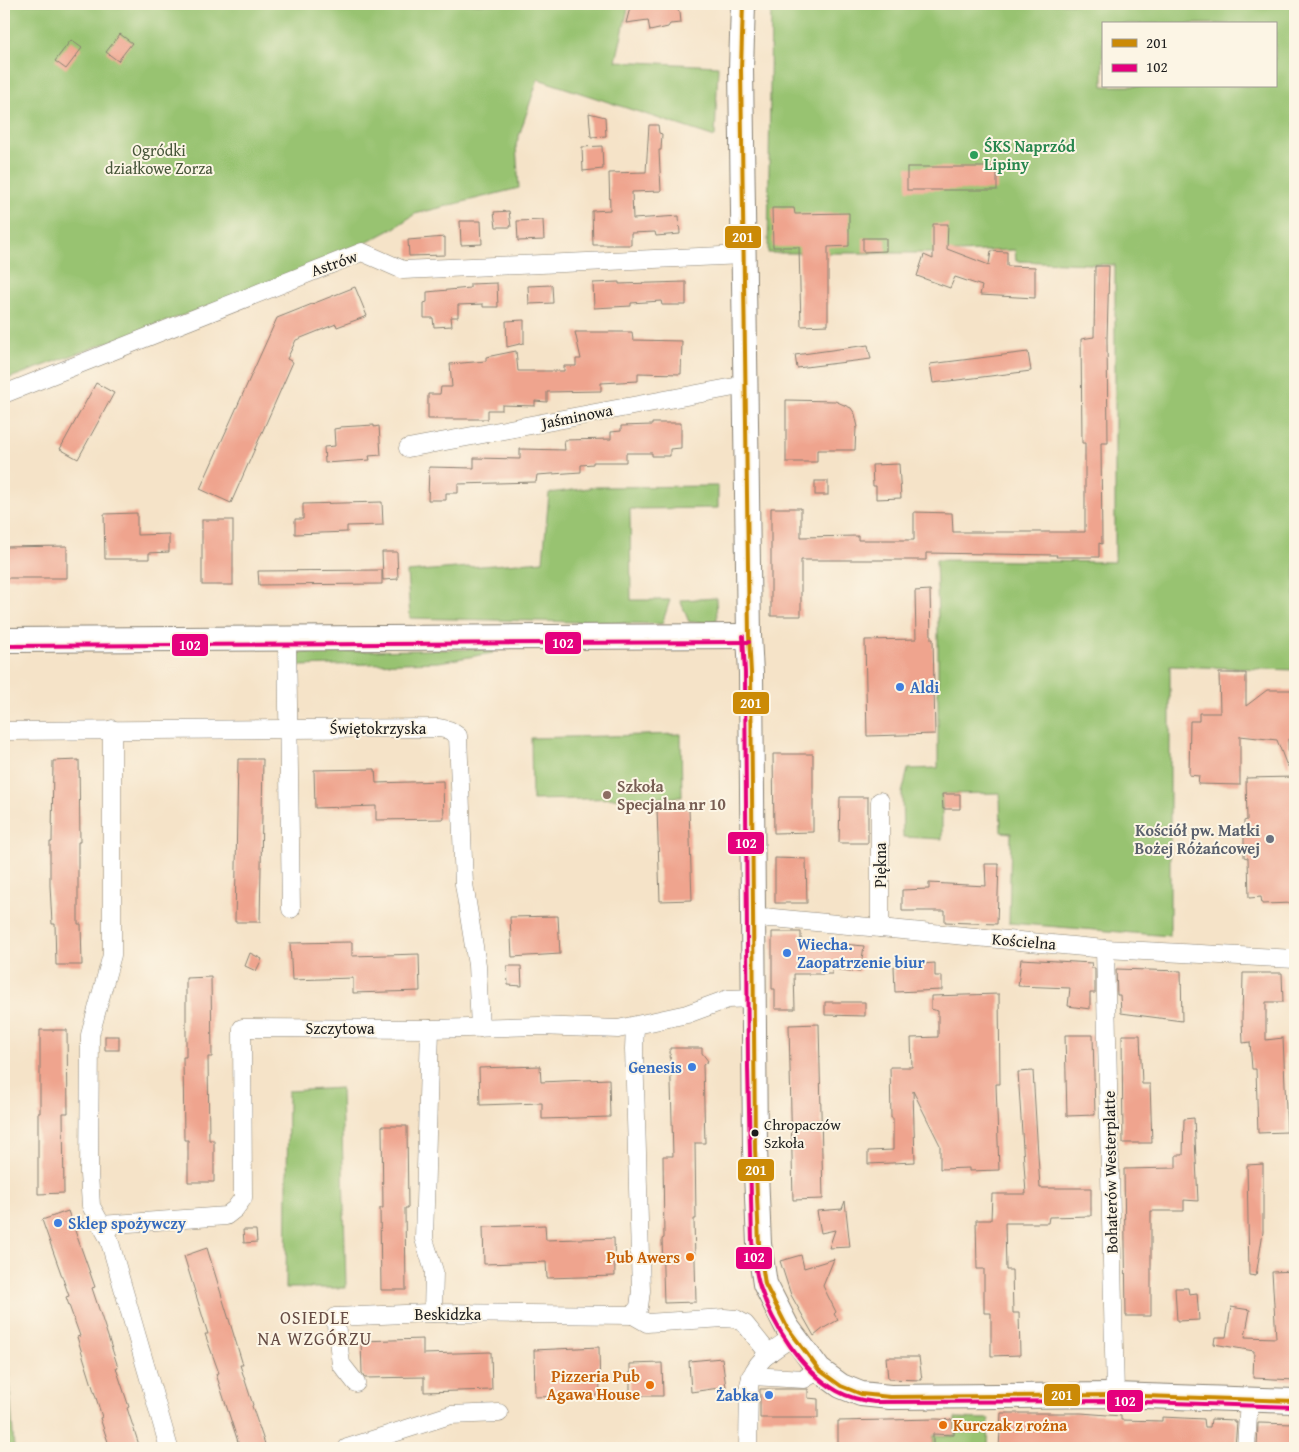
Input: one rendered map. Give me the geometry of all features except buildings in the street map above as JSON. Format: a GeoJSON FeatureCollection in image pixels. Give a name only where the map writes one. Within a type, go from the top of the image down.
{"type":"FeatureCollection","features":[{"type":"Feature","properties":{"kind":"street"},"geometry":{"type":"LineString","coordinates":[[743,4],[741,61],[751,673],[754,1104],[759,1244],[765,1284],[793,1337],[819,1370],[841,1386],[861,1394],[875,1396],[1116,1395],[1295,1401]]}},
{"type":"Feature","properties":{"kind":"street","name":"Astrów"},"geometry":{"type":"LineString","coordinates":[[4,394],[274,285],[362,252],[403,270],[744,255]]}},
{"type":"Feature","properties":{"kind":"street","name":"Jaśminowa"},"geometry":{"type":"LineString","coordinates":[[408,448],[745,385]]}},
{"type":"Feature","properties":{"kind":"street"},"geometry":{"type":"LineString","coordinates":[[4,640],[749,636]]}},
{"type":"Feature","properties":{"kind":"street"},"geometry":{"type":"LineString","coordinates":[[287,638],[291,909]]}},
{"type":"Feature","properties":{"kind":"street","name":"Świętokrzyska"},"geometry":{"type":"LineString","coordinates":[[4,731],[439,728],[449,730],[458,736],[464,884],[477,966],[480,1028]]}},
{"type":"Feature","properties":{"kind":"street"},"geometry":{"type":"LineString","coordinates":[[112,729],[112,955],[90,1035],[89,1174],[91,1206],[109,1239],[169,1448]]}},
{"type":"Feature","properties":{"kind":"street","name":"Piękna"},"geometry":{"type":"LineString","coordinates":[[880,802],[880,928]]}},
{"type":"Feature","properties":{"kind":"street","name":"Kościelna"},"geometry":{"type":"LineString","coordinates":[[754,919],[773,918],[1105,949],[1295,959]]}},
{"type":"Feature","properties":{"kind":"street","name":"Bohaterów Westerplatte"},"geometry":{"type":"LineString","coordinates":[[1105,949],[1116,1395]]}},
{"type":"Feature","properties":{"kind":"street","name":"Szczytowa"},"geometry":{"type":"LineString","coordinates":[[101,1225],[226,1216],[235,1209],[243,1198],[242,1028],[480,1028],[539,1026],[618,1029],[687,1014],[728,999],[754,998]]}},
{"type":"Feature","properties":{"kind":"street"},"geometry":{"type":"LineString","coordinates":[[633,1315],[639,1307],[640,1291],[635,1026]]}},
{"type":"Feature","properties":{"kind":"street"},"geometry":{"type":"LineString","coordinates":[[430,1028],[424,1239],[434,1271],[433,1313]]}},
{"type":"Feature","properties":{"kind":"street","name":"Beskidzka"},"geometry":{"type":"LineString","coordinates":[[356,1383],[341,1364],[335,1317],[433,1313],[633,1315],[648,1323],[724,1318],[745,1324],[769,1354]]}},
{"type":"Feature","properties":{"kind":"street"},"geometry":{"type":"LineString","coordinates":[[748,1448],[749,1385],[751,1376],[758,1363],[793,1337]]}},
{"type":"Feature","properties":{"kind":"street"},"geometry":{"type":"LineString","coordinates":[[751,1376],[804,1379],[819,1370]]}},
{"type":"Feature","properties":{"kind":"street"},"geometry":{"type":"LineString","coordinates":[[1246,1448],[1249,1399]]}},
{"type":"Feature","properties":{"kind":"street"},"geometry":{"type":"LineString","coordinates":[[347,1448],[450,1415],[499,1413]]}},
{"type":"Feature","properties":{"kind":"green space","name":"Ogródki działkowe Zorza"},"geometry":{"type":"Polygon","coordinates":[[[4,4],[629,4],[616,61],[718,66],[715,137],[538,79],[516,145],[519,188],[415,214],[394,228],[328,263],[4,380],[4,4]]]}},
{"type":"Feature","properties":{"kind":"green space"},"geometry":{"type":"Polygon","coordinates":[[[771,4],[1295,4],[1295,670],[1170,666],[1170,936],[1009,923],[1011,833],[1001,832],[1000,793],[942,794],[942,839],[903,837],[902,793],[908,769],[938,768],[936,560],[1115,562],[1115,265],[1016,261],[1015,250],[927,253],[768,253],[771,4]]]}},
{"type":"Feature","properties":{"kind":"green space"},"geometry":{"type":"Polygon","coordinates":[[[718,486],[718,508],[630,509],[631,600],[670,600],[662,624],[410,618],[407,572],[543,561],[549,493],[597,487],[718,486]]]}},
{"type":"Feature","properties":{"kind":"green space"},"geometry":{"type":"Polygon","coordinates":[[[716,598],[717,620],[713,622],[689,622],[680,600],[716,598]]]}},
{"type":"Feature","properties":{"kind":"green space"},"geometry":{"type":"Polygon","coordinates":[[[493,649],[493,653],[439,662],[299,666],[299,653],[305,652],[493,649]]]}},
{"type":"Feature","properties":{"kind":"green space"},"geometry":{"type":"Polygon","coordinates":[[[681,734],[682,797],[532,800],[531,738],[681,734]]]}},
{"type":"Feature","properties":{"kind":"green space"},"geometry":{"type":"Polygon","coordinates":[[[341,1088],[346,1288],[286,1288],[288,1091],[341,1088]]]}},
{"type":"Feature","properties":{"kind":"green space"},"geometry":{"type":"Polygon","coordinates":[[[4,1362],[8,1362],[14,1448],[4,1448],[4,1362]]]}},
{"type":"Feature","properties":{"kind":"green space"},"geometry":{"type":"Polygon","coordinates":[[[955,1418],[989,1419],[988,1448],[933,1448],[934,1435],[955,1436],[955,1418]]]}},
{"type":"Feature","properties":{"kind":"transit line","name":"201"},"geometry":{"type":"LineString","coordinates":[[743,4],[741,69],[751,673],[755,1149],[759,1244],[765,1284],[787,1327],[819,1370],[841,1386],[861,1394],[890,1397],[1115,1395],[1295,1401]]}},
{"type":"Feature","properties":{"kind":"transit line","name":"102"},"geometry":{"type":"LineString","coordinates":[[743,636],[752,1241],[760,1287],[772,1317],[790,1346],[812,1371],[837,1391],[851,1397],[874,1402],[1115,1401],[1295,1407]]}},
{"type":"Feature","properties":{"kind":"transit line","name":"102"},"geometry":{"type":"LineString","coordinates":[[4,646],[749,642]]}},
{"type":"Feature","properties":{"kind":"place","name":"ŚKS Naprzód Lipiny"},"geometry":{"type":"Point","coordinates":[974,155]}},
{"type":"Feature","properties":{"kind":"place","name":"Aldi"},"geometry":{"type":"Point","coordinates":[900,687]}},
{"type":"Feature","properties":{"kind":"place","name":"Szkoła Specjalna nr 10"},"geometry":{"type":"Point","coordinates":[607,795]}},
{"type":"Feature","properties":{"kind":"place","name":"Kościół pw. Matki Bożej Różańcowej"},"geometry":{"type":"Point","coordinates":[1270,839]}},
{"type":"Feature","properties":{"kind":"place","name":"Wiecha. Zaopatrzenie biur"},"geometry":{"type":"Point","coordinates":[787,953]}},
{"type":"Feature","properties":{"kind":"place","name":"Genesis"},"geometry":{"type":"Point","coordinates":[692,1067]}},
{"type":"Feature","properties":{"kind":"place","name":"Chropaczów Szkoła"},"geometry":{"type":"Point","coordinates":[755,1133]}},
{"type":"Feature","properties":{"kind":"place","name":"Sklep spożywczy"},"geometry":{"type":"Point","coordinates":[58,1223]}},
{"type":"Feature","properties":{"kind":"place","name":"Pub Awers"},"geometry":{"type":"Point","coordinates":[690,1257]}},
{"type":"Feature","properties":{"kind":"place","name":"Pizzeria Pub Agawa House"},"geometry":{"type":"Point","coordinates":[650,1385]}},
{"type":"Feature","properties":{"kind":"place","name":"Żabka"},"geometry":{"type":"Point","coordinates":[769,1395]}},
{"type":"Feature","properties":{"kind":"place","name":"Kurczak z rożna"},"geometry":{"type":"Point","coordinates":[943,1425]}},
{"type":"Feature","properties":{"kind":"district","name":"OSIEDLE NA WZGÓRZU"},"geometry":{"type":"Point","coordinates":[315,1327]}}]}
